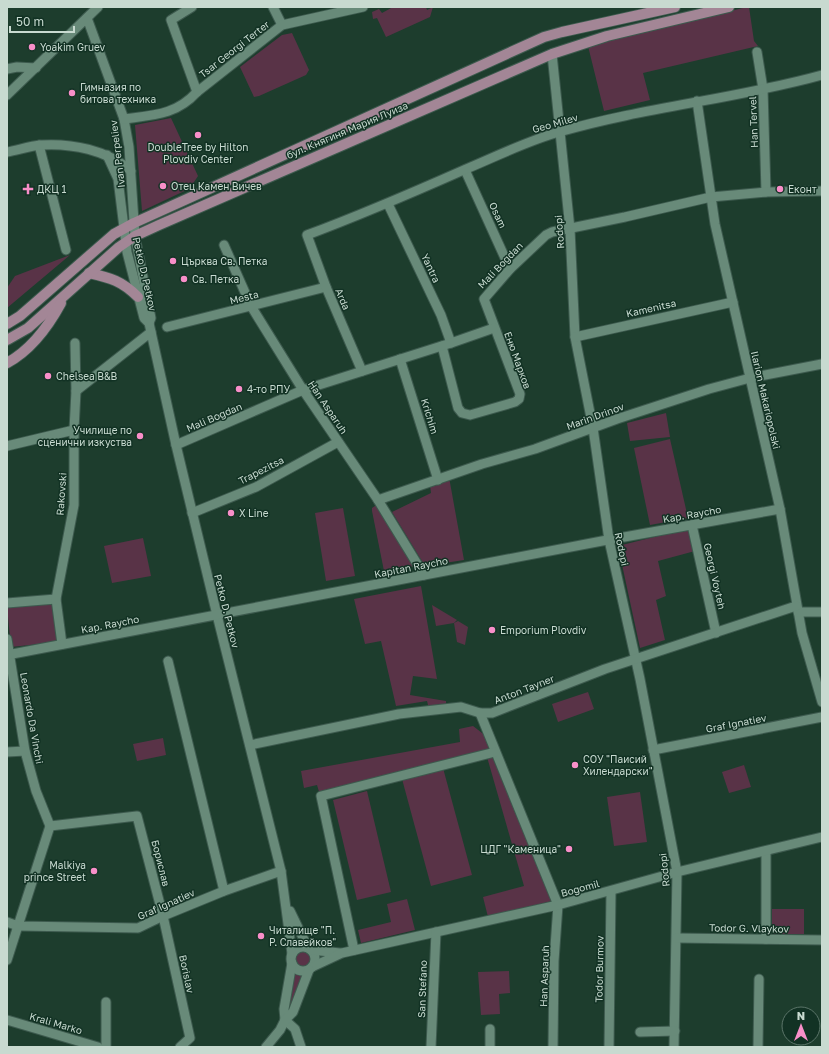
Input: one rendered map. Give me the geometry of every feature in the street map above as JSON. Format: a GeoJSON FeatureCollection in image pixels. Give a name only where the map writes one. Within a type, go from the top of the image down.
{"type":"FeatureCollection","features":[{"type":"Feature","properties":{"kind":"main road","name":"бул. Княгиня Мария Луиза"},"geometry":{"type":"LineString","coordinates":[[7,324],[20,316],[114,234],[134,223],[544,37],[675,7]]}},
{"type":"Feature","properties":{"kind":"main road","name":"бул. Княгиня Мария Луиза"},"geometry":{"type":"LineString","coordinates":[[7,340],[28,328],[89,273],[135,236],[552,54],[607,36],[729,7]]}},
{"type":"Feature","properties":{"kind":"main road"},"geometry":{"type":"LineString","coordinates":[[89,273],[115,279],[138,297]]}},
{"type":"Feature","properties":{"kind":"main road"},"geometry":{"type":"LineString","coordinates":[[7,363],[20,356],[49,324],[64,296]]}},
{"type":"Feature","properties":{"kind":"street"},"geometry":{"type":"LineString","coordinates":[[7,96],[98,7]]}},
{"type":"Feature","properties":{"kind":"street"},"geometry":{"type":"LineString","coordinates":[[192,7],[171,20],[197,92]]}},
{"type":"Feature","properties":{"kind":"street"},"geometry":{"type":"LineString","coordinates":[[273,7],[282,25]]}},
{"type":"Feature","properties":{"kind":"street","name":"Tsar Georgi Terter"},"geometry":{"type":"LineString","coordinates":[[124,119],[170,111],[186,103],[197,92],[282,25],[363,7]]}},
{"type":"Feature","properties":{"kind":"street","name":"Ivan Perpeliev"},"geometry":{"type":"LineString","coordinates":[[87,18],[124,119],[131,171],[135,236]]}},
{"type":"Feature","properties":{"kind":"street","name":"Han Tervel"},"geometry":{"type":"LineString","coordinates":[[757,52],[763,89],[766,192]]}},
{"type":"Feature","properties":{"kind":"street","name":"Rodopi"},"geometry":{"type":"LineString","coordinates":[[552,54],[570,229],[575,337],[592,428],[609,540],[636,659],[677,872],[674,1047]]}},
{"type":"Feature","properties":{"kind":"street"},"geometry":{"type":"LineString","coordinates":[[7,69],[17,67],[36,68]]}},
{"type":"Feature","properties":{"kind":"street","name":"Geo Milev"},"geometry":{"type":"LineString","coordinates":[[307,235],[388,204],[525,144],[560,132],[697,101],[791,83],[822,74]]}},
{"type":"Feature","properties":{"kind":"street","name":"Ilarion Makariopolski"},"geometry":{"type":"LineString","coordinates":[[697,101],[715,224],[780,509],[797,609],[822,702]]}},
{"type":"Feature","properties":{"kind":"street"},"geometry":{"type":"LineString","coordinates":[[7,152],[39,145],[74,147],[107,155],[120,162],[131,171]]}},
{"type":"Feature","properties":{"kind":"street"},"geometry":{"type":"LineString","coordinates":[[39,145],[66,250]]}},
{"type":"Feature","properties":{"kind":"street","name":"Ivan Perpeliev"},"geometry":{"type":"LineString","coordinates":[[107,155],[118,179],[124,228]]}},
{"type":"Feature","properties":{"kind":"street","name":"Osam"},"geometry":{"type":"LineString","coordinates":[[465,170],[510,269]]}},
{"type":"Feature","properties":{"kind":"street","name":"Mali Bogdan"},"geometry":{"type":"LineString","coordinates":[[176,445],[303,390],[494,328],[484,299],[510,269],[546,235],[711,197],[766,192],[822,192]]}},
{"type":"Feature","properties":{"kind":"street","name":"Yantra"},"geometry":{"type":"LineString","coordinates":[[388,204],[441,315],[451,343]]}},
{"type":"Feature","properties":{"kind":"street","name":"Petko D. Petkov"},"geometry":{"type":"LineString","coordinates":[[124,228],[138,297],[144,318],[150,328],[192,512],[281,871],[287,904],[292,959]]}},
{"type":"Feature","properties":{"kind":"street","name":"Arda"},"geometry":{"type":"LineString","coordinates":[[307,235],[326,287],[362,371]]}},
{"type":"Feature","properties":{"kind":"street","name":"Petko D. Petkov"},"geometry":{"type":"LineString","coordinates":[[135,236],[152,318],[150,328]]}},
{"type":"Feature","properties":{"kind":"street","name":"Han Asparuh"},"geometry":{"type":"LineString","coordinates":[[224,245],[251,306],[303,390],[378,500],[424,575]]}},
{"type":"Feature","properties":{"kind":"street","name":"Mesta"},"geometry":{"type":"LineString","coordinates":[[167,327],[326,287]]}},
{"type":"Feature","properties":{"kind":"street","name":"Kamenitsa"},"geometry":{"type":"LineString","coordinates":[[575,337],[733,302]]}},
{"type":"Feature","properties":{"kind":"street"},"geometry":{"type":"LineString","coordinates":[[76,391],[150,328]]}},
{"type":"Feature","properties":{"kind":"street","name":"Еню Марков"},"geometry":{"type":"LineString","coordinates":[[442,346],[458,408],[462,413],[470,415],[519,399],[520,394],[494,328]]}},
{"type":"Feature","properties":{"kind":"street","name":"Rakovski"},"geometry":{"type":"LineString","coordinates":[[62,644],[56,598],[74,505],[74,430],[76,391],[75,343]]}},
{"type":"Feature","properties":{"kind":"street","name":"Krichim"},"geometry":{"type":"LineString","coordinates":[[400,359],[438,480]]}},
{"type":"Feature","properties":{"kind":"street","name":"Marin Drinov"},"geometry":{"type":"LineString","coordinates":[[378,500],[482,464],[535,449],[592,428],[702,392],[750,378],[822,364]]}},
{"type":"Feature","properties":{"kind":"street"},"geometry":{"type":"LineString","coordinates":[[7,446],[74,430]]}},
{"type":"Feature","properties":{"kind":"street","name":"Trapezitsa"},"geometry":{"type":"LineString","coordinates":[[192,512],[256,487],[338,442]]}},
{"type":"Feature","properties":{"kind":"street","name":"Kap. Raycho"},"geometry":{"type":"LineString","coordinates":[[609,540],[780,509]]}},
{"type":"Feature","properties":{"kind":"street","name":"Georgi Voyteh"},"geometry":{"type":"LineString","coordinates":[[692,525],[716,632]]}},
{"type":"Feature","properties":{"kind":"street","name":"Kapitan Raycho"},"geometry":{"type":"LineString","coordinates":[[217,615],[609,540]]}},
{"type":"Feature","properties":{"kind":"street"},"geometry":{"type":"LineString","coordinates":[[7,603],[56,598]]}},
{"type":"Feature","properties":{"kind":"street","name":"Anton Tayner"},"geometry":{"type":"LineString","coordinates":[[250,744],[399,714],[461,707],[480,712],[492,713],[636,659],[716,632],[797,609],[822,612]]}},
{"type":"Feature","properties":{"kind":"street","name":"Kap. Raycho"},"geometry":{"type":"LineString","coordinates":[[8,655],[217,615]]}},
{"type":"Feature","properties":{"kind":"street","name":"Leonardo Da Vinchi"},"geometry":{"type":"LineString","coordinates":[[7,639],[8,655],[25,751],[36,791],[50,826]]}},
{"type":"Feature","properties":{"kind":"street"},"geometry":{"type":"LineString","coordinates":[[168,661],[224,891]]}},
{"type":"Feature","properties":{"kind":"street"},"geometry":{"type":"LineString","coordinates":[[480,712],[558,905]]}},
{"type":"Feature","properties":{"kind":"street","name":"Graf Ignatiev"},"geometry":{"type":"LineString","coordinates":[[654,750],[822,717]]}},
{"type":"Feature","properties":{"kind":"street"},"geometry":{"type":"LineString","coordinates":[[7,752],[25,751]]}},
{"type":"Feature","properties":{"kind":"street"},"geometry":{"type":"LineString","coordinates":[[354,950],[321,796],[495,752]]}},
{"type":"Feature","properties":{"kind":"street","name":"Борислав"},"geometry":{"type":"LineString","coordinates":[[50,826],[137,816],[163,916]]}},
{"type":"Feature","properties":{"kind":"street"},"geometry":{"type":"LineString","coordinates":[[7,960],[50,826]]}},
{"type":"Feature","properties":{"kind":"street","name":"Bogomil"},"geometry":{"type":"LineString","coordinates":[[311,968],[342,953],[558,905],[611,892],[677,872],[822,837]]}},
{"type":"Feature","properties":{"kind":"street"},"geometry":{"type":"LineString","coordinates":[[766,851],[766,939]]}},
{"type":"Feature","properties":{"kind":"street","name":"Graf Ignatiev"},"geometry":{"type":"LineString","coordinates":[[7,922],[18,926],[138,928],[224,891],[281,871]]}},
{"type":"Feature","properties":{"kind":"street","name":"Todor Burmov"},"geometry":{"type":"LineString","coordinates":[[609,1047],[611,892]]}},
{"type":"Feature","properties":{"kind":"street","name":"Petko D. Petkov"},"geometry":{"type":"LineString","coordinates":[[287,904],[309,949]]}},
{"type":"Feature","properties":{"kind":"street","name":"Han Asparuh"},"geometry":{"type":"LineString","coordinates":[[553,1047],[554,961],[558,905]]}},
{"type":"Feature","properties":{"kind":"street","name":"Borislav"},"geometry":{"type":"LineString","coordinates":[[163,916],[190,1038],[180,1047]]}},
{"type":"Feature","properties":{"kind":"street","name":"San Stefano"},"geometry":{"type":"LineString","coordinates":[[431,1047],[436,932]]}},
{"type":"Feature","properties":{"kind":"street","name":"Todor G. Vlaykov"},"geometry":{"type":"LineString","coordinates":[[676,938],[822,940]]}},
{"type":"Feature","properties":{"kind":"street"},"geometry":{"type":"LineString","coordinates":[[266,1047],[280,1030],[285,1020],[293,1012],[315,958],[309,949],[298,948],[292,959],[284,1009],[285,1020],[295,1029],[302,1047]]}},
{"type":"Feature","properties":{"kind":"street","name":"Bogomil"},"geometry":{"type":"LineString","coordinates":[[309,949],[342,953]]}},
{"type":"Feature","properties":{"kind":"street"},"geometry":{"type":"LineString","coordinates":[[292,959],[299,970],[311,968]]}},
{"type":"Feature","properties":{"kind":"street"},"geometry":{"type":"LineString","coordinates":[[758,1047],[759,979]]}},
{"type":"Feature","properties":{"kind":"street"},"geometry":{"type":"LineString","coordinates":[[106,1002],[106,1047]]}},
{"type":"Feature","properties":{"kind":"street","name":"Krali Marko"},"geometry":{"type":"LineString","coordinates":[[7,1020],[98,1047]]}},
{"type":"Feature","properties":{"kind":"street"},"geometry":{"type":"LineString","coordinates":[[490,1029],[490,1047]]}},
{"type":"Feature","properties":{"kind":"street"},"geometry":{"type":"LineString","coordinates":[[640,1032],[675,1031]]}},
{"type":"Feature","properties":{"kind":"shaded area"},"geometry":{"type":"Polygon","coordinates":[[[393,7],[426,7],[427,10],[433,7],[430,17],[386,37],[377,18],[373,19],[372,12],[379,9],[382,13],[393,7]]]}},
{"type":"Feature","properties":{"kind":"shaded area"},"geometry":{"type":"Polygon","coordinates":[[[749,7],[754,41],[758,46],[643,73],[650,100],[604,111],[588,46],[749,7]]]}},
{"type":"Feature","properties":{"kind":"shaded area"},"geometry":{"type":"Polygon","coordinates":[[[292,33],[309,70],[306,75],[254,97],[240,67],[282,35],[292,33]]]}},
{"type":"Feature","properties":{"kind":"shaded area"},"geometry":{"type":"Polygon","coordinates":[[[171,118],[198,176],[194,182],[195,186],[142,211],[135,125],[171,118]]]}},
{"type":"Feature","properties":{"kind":"shaded area"},"geometry":{"type":"Polygon","coordinates":[[[70,255],[7,308],[7,288],[15,276],[70,255]]]}},
{"type":"Feature","properties":{"kind":"shaded area"},"geometry":{"type":"Polygon","coordinates":[[[666,413],[670,437],[630,441],[627,423],[666,413]]]}},
{"type":"Feature","properties":{"kind":"shaded area"},"geometry":{"type":"Polygon","coordinates":[[[670,439],[688,518],[650,525],[634,448],[670,439]]]}},
{"type":"Feature","properties":{"kind":"shaded area"},"geometry":{"type":"Polygon","coordinates":[[[449,477],[464,560],[425,566],[392,512],[431,493],[430,485],[449,477]]]}},
{"type":"Feature","properties":{"kind":"shaded area"},"geometry":{"type":"Polygon","coordinates":[[[378,504],[416,566],[384,571],[372,511],[372,508],[378,504]]]}},
{"type":"Feature","properties":{"kind":"shaded area"},"geometry":{"type":"Polygon","coordinates":[[[343,508],[355,576],[326,581],[315,513],[343,508]]]}},
{"type":"Feature","properties":{"kind":"shaded area"},"geometry":{"type":"Polygon","coordinates":[[[690,528],[695,551],[658,561],[666,596],[656,600],[665,640],[640,648],[618,546],[690,528]]]}},
{"type":"Feature","properties":{"kind":"shaded area"},"geometry":{"type":"Polygon","coordinates":[[[143,538],[151,576],[112,583],[104,546],[143,538]]]}},
{"type":"Feature","properties":{"kind":"shaded area"},"geometry":{"type":"Polygon","coordinates":[[[421,586],[437,679],[413,676],[410,695],[446,701],[446,707],[429,709],[427,701],[396,706],[381,641],[365,644],[354,599],[421,586]]]}},
{"type":"Feature","properties":{"kind":"shaded area"},"geometry":{"type":"Polygon","coordinates":[[[53,600],[58,642],[11,647],[7,607],[53,600]]]}},
{"type":"Feature","properties":{"kind":"shaded area"},"geometry":{"type":"Polygon","coordinates":[[[432,605],[457,620],[454,623],[436,626],[432,605]]]}},
{"type":"Feature","properties":{"kind":"shaded area"},"geometry":{"type":"Polygon","coordinates":[[[458,621],[468,627],[465,645],[457,642],[454,623],[458,621]]]}},
{"type":"Feature","properties":{"kind":"shaded area"},"geometry":{"type":"Polygon","coordinates":[[[588,692],[594,709],[558,722],[552,704],[588,692]]]}},
{"type":"Feature","properties":{"kind":"shaded area"},"geometry":{"type":"Polygon","coordinates":[[[473,726],[486,736],[490,749],[320,795],[317,785],[304,788],[301,771],[460,742],[459,729],[473,726]]]}},
{"type":"Feature","properties":{"kind":"shaded area"},"geometry":{"type":"Polygon","coordinates":[[[163,738],[166,755],[137,761],[133,744],[163,738]]]}},
{"type":"Feature","properties":{"kind":"shaded area"},"geometry":{"type":"Polygon","coordinates":[[[492,756],[552,901],[488,917],[483,897],[524,886],[487,757],[492,756]]]}},
{"type":"Feature","properties":{"kind":"shaded area"},"geometry":{"type":"Polygon","coordinates":[[[744,765],[751,787],[729,793],[722,772],[744,765]]]}},
{"type":"Feature","properties":{"kind":"shaded area"},"geometry":{"type":"Polygon","coordinates":[[[443,768],[472,875],[431,886],[402,779],[443,768]]]}},
{"type":"Feature","properties":{"kind":"shaded area"},"geometry":{"type":"Polygon","coordinates":[[[367,791],[391,892],[357,900],[333,800],[367,791]]]}},
{"type":"Feature","properties":{"kind":"shaded area"},"geometry":{"type":"Polygon","coordinates":[[[640,792],[647,842],[614,846],[607,797],[640,792]]]}},
{"type":"Feature","properties":{"kind":"shaded area"},"geometry":{"type":"Polygon","coordinates":[[[407,899],[415,930],[361,943],[358,930],[391,922],[387,904],[407,899]]]}},
{"type":"Feature","properties":{"kind":"shaded area"},"geometry":{"type":"Polygon","coordinates":[[[772,909],[804,909],[804,934],[772,934],[772,909]]]}},
{"type":"Feature","properties":{"kind":"shaded area"},"geometry":{"type":"Polygon","coordinates":[[[303,950],[307,951],[311,955],[311,963],[307,967],[303,968],[299,967],[295,963],[294,959],[295,955],[299,951],[303,950]]]}},
{"type":"Feature","properties":{"kind":"shaded area"},"geometry":{"type":"Polygon","coordinates":[[[295,969],[306,972],[291,1011],[287,1015],[295,969]]]}},
{"type":"Feature","properties":{"kind":"shaded area"},"geometry":{"type":"Polygon","coordinates":[[[509,971],[510,993],[499,994],[500,1014],[481,1015],[478,972],[509,971]]]}},
{"type":"Feature","properties":{"kind":"place","name":"Yoakim Gruev"},"geometry":{"type":"Point","coordinates":[32,47]}},
{"type":"Feature","properties":{"kind":"place","name":"Гимназия по битова техника"},"geometry":{"type":"Point","coordinates":[72,93]}},
{"type":"Feature","properties":{"kind":"place","name":"DoubleTree by Hilton Plovdiv Center"},"geometry":{"type":"Point","coordinates":[198,135]}},
{"type":"Feature","properties":{"kind":"place","name":"Отец Камен Вичев"},"geometry":{"type":"Point","coordinates":[163,186]}},
{"type":"Feature","properties":{"kind":"place","name":"ДКЦ 1"},"geometry":{"type":"Point","coordinates":[28,189]}},
{"type":"Feature","properties":{"kind":"place","name":"Еконт"},"geometry":{"type":"Point","coordinates":[780,189]}},
{"type":"Feature","properties":{"kind":"place","name":"Църква Св. Петка"},"geometry":{"type":"Point","coordinates":[173,261]}},
{"type":"Feature","properties":{"kind":"place","name":"Св. Петка"},"geometry":{"type":"Point","coordinates":[184,279]}},
{"type":"Feature","properties":{"kind":"place","name":"Chelsea B&B"},"geometry":{"type":"Point","coordinates":[48,376]}},
{"type":"Feature","properties":{"kind":"place","name":"4-то РПУ"},"geometry":{"type":"Point","coordinates":[239,389]}},
{"type":"Feature","properties":{"kind":"place","name":"Училище по сценични изкуства"},"geometry":{"type":"Point","coordinates":[140,436]}},
{"type":"Feature","properties":{"kind":"place","name":"X Line"},"geometry":{"type":"Point","coordinates":[231,513]}},
{"type":"Feature","properties":{"kind":"place","name":"Emporium Plovdiv"},"geometry":{"type":"Point","coordinates":[492,630]}},
{"type":"Feature","properties":{"kind":"place","name":"СОУ \"Паисий Хилендарски\""},"geometry":{"type":"Point","coordinates":[575,765]}},
{"type":"Feature","properties":{"kind":"place","name":"ЦДГ \"Каменица\""},"geometry":{"type":"Point","coordinates":[569,849]}},
{"type":"Feature","properties":{"kind":"place","name":"Malkiya prince Street"},"geometry":{"type":"Point","coordinates":[94,871]}},
{"type":"Feature","properties":{"kind":"place","name":"Читалище \"П. Р. Славейков\""},"geometry":{"type":"Point","coordinates":[261,936]}}]}
